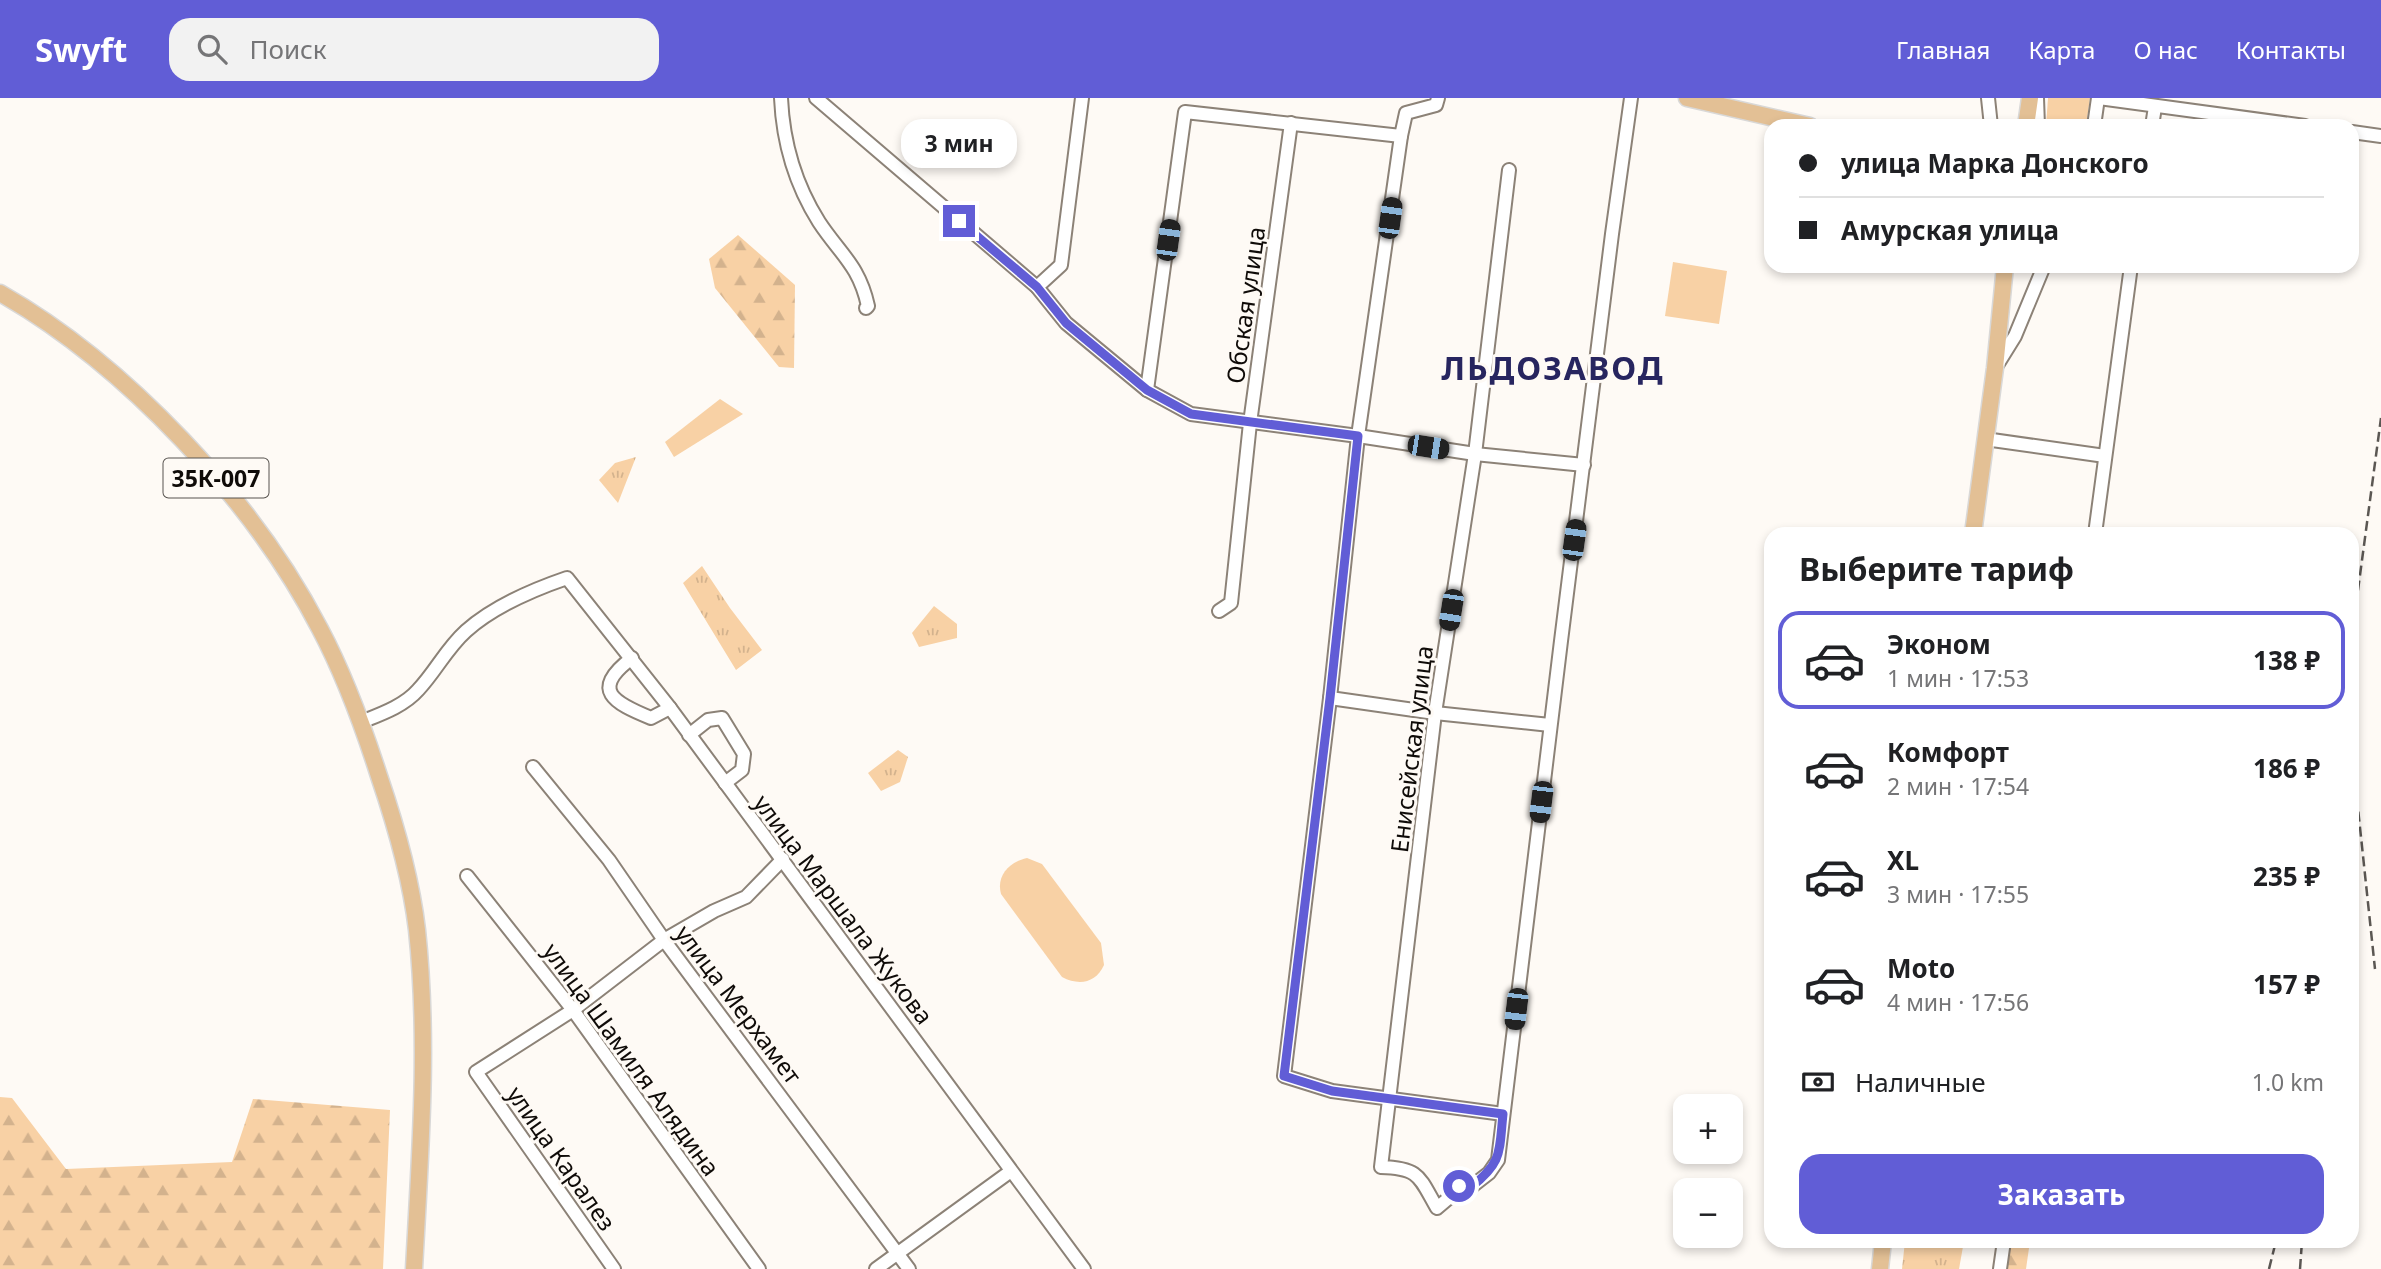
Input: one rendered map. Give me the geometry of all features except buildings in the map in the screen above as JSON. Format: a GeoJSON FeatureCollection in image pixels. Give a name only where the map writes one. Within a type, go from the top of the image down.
{"type":"FeatureCollection","features":[{"type":"Feature","properties":{"kind":"main road"},"geometry":{"type":"LineString","coordinates":[[1688,98],[1780,119]]}},
{"type":"Feature","properties":{"kind":"main road"},"geometry":{"type":"LineString","coordinates":[[2029,119],[2030,98]]}},
{"type":"Feature","properties":{"kind":"main road"},"geometry":{"type":"LineString","coordinates":[[1974,527],[2004,273]]}},
{"type":"Feature","properties":{"kind":"main road","name":"35К-007"},"geometry":{"type":"LineString","coordinates":[[0,293],[50,326],[108,370],[162,418],[229,492],[262,536],[320,628],[362,722],[402,852],[416,926],[422,989],[424,1063],[414,1269]]}},
{"type":"Feature","properties":{"kind":"main road"},"geometry":{"type":"LineString","coordinates":[[1880,1269],[1882,1248]]}},
{"type":"Feature","properties":{"kind":"street"},"geometry":{"type":"LineString","coordinates":[[781,98],[783,127],[792,166],[818,220],[857,272],[863,285],[868,306],[866,308]]}},
{"type":"Feature","properties":{"kind":"street"},"geometry":{"type":"LineString","coordinates":[[816,98],[1037,287],[1066,323],[1147,390],[1191,414],[1475,454],[1584,465]]}},
{"type":"Feature","properties":{"kind":"street"},"geometry":{"type":"LineString","coordinates":[[1037,287],[1061,265],[1082,98]]}},
{"type":"Feature","properties":{"kind":"street"},"geometry":{"type":"LineString","coordinates":[[1438,98],[1436,105],[1406,113],[1401,136],[1358,436],[1330,698],[1284,1076],[1332,1091],[1503,1114],[1631,98]]}},
{"type":"Feature","properties":{"kind":"street"},"geometry":{"type":"LineString","coordinates":[[1988,98],[1990,119]]}},
{"type":"Feature","properties":{"kind":"street"},"geometry":{"type":"LineString","coordinates":[[2031,119],[2037,98]]}},
{"type":"Feature","properties":{"kind":"street"},"geometry":{"type":"LineString","coordinates":[[2095,119],[2099,98],[2250,119]]}},
{"type":"Feature","properties":{"kind":"street"},"geometry":{"type":"LineString","coordinates":[[2153,119],[2155,107]]}},
{"type":"Feature","properties":{"kind":"street"},"geometry":{"type":"LineString","coordinates":[[1147,390],[1185,112],[1401,136]]}},
{"type":"Feature","properties":{"kind":"street","name":"Обская улица"},"geometry":{"type":"LineString","coordinates":[[1219,611],[1231,603],[1250,424],[1291,123]]}},
{"type":"Feature","properties":{"kind":"street"},"geometry":{"type":"LineString","coordinates":[[2359,133],[2381,136]]}},
{"type":"Feature","properties":{"kind":"street","name":"Енисейская улица"},"geometry":{"type":"LineString","coordinates":[[1503,1114],[1498,1160],[1494,1167],[1471,1187],[1459,1186],[1450,1198],[1437,1208],[1414,1172],[1403,1168],[1381,1167],[1435,713],[1475,454],[1509,170]]}},
{"type":"Feature","properties":{"kind":"street"},"geometry":{"type":"LineString","coordinates":[[1995,368],[2015,336],[2041,273]]}},
{"type":"Feature","properties":{"kind":"street"},"geometry":{"type":"LineString","coordinates":[[2096,527],[2130,273]]}},
{"type":"Feature","properties":{"kind":"street"},"geometry":{"type":"LineString","coordinates":[[1985,439],[2105,456]]}},
{"type":"Feature","properties":{"kind":"street","name":"улица Маршала Жукова"},"geometry":{"type":"LineString","coordinates":[[362,722],[417,693],[444,653],[478,622],[532,590],[566,578],[670,708],[1084,1269]]}},
{"type":"Feature","properties":{"kind":"street"},"geometry":{"type":"LineString","coordinates":[[632,658],[613,673],[609,680],[610,693],[618,702],[651,718],[670,708]]}},
{"type":"Feature","properties":{"kind":"street"},"geometry":{"type":"LineString","coordinates":[[1330,698],[1550,725]]}},
{"type":"Feature","properties":{"kind":"street"},"geometry":{"type":"LineString","coordinates":[[689,735],[708,720],[722,718],[744,754],[742,770],[725,783]]}},
{"type":"Feature","properties":{"kind":"street","name":"улица Мерхамет"},"geometry":{"type":"LineString","coordinates":[[533,766],[609,860],[664,940],[909,1269]]}},
{"type":"Feature","properties":{"kind":"street"},"geometry":{"type":"LineString","coordinates":[[573,1010],[664,940],[746,897],[783,859]]}},
{"type":"Feature","properties":{"kind":"street","name":"улица Шамиля Алядина"},"geometry":{"type":"LineString","coordinates":[[467,876],[573,1010],[759,1269]]}},
{"type":"Feature","properties":{"kind":"street","name":"улица Каралез"},"geometry":{"type":"LineString","coordinates":[[573,1010],[476,1072],[614,1269]]}},
{"type":"Feature","properties":{"kind":"street"},"geometry":{"type":"LineString","coordinates":[[876,1269],[1011,1171]]}},
{"type":"Feature","properties":{"kind":"street"},"geometry":{"type":"LineString","coordinates":[[2000,1269],[2003,1248]]}},
{"type":"Feature","properties":{"kind":"green space"},"geometry":{"type":"Polygon","coordinates":[[[2048,98],[2090,98],[2087,119],[2046,119],[2048,98]]]}},
{"type":"Feature","properties":{"kind":"green space"},"geometry":{"type":"Polygon","coordinates":[[[738,235],[795,285],[794,368],[779,367],[715,288],[709,259],[738,235]]]}},
{"type":"Feature","properties":{"kind":"green space"},"geometry":{"type":"Polygon","coordinates":[[[1673,262],[1727,271],[1719,324],[1665,316],[1673,262]]]}},
{"type":"Feature","properties":{"kind":"green space"},"geometry":{"type":"Polygon","coordinates":[[[720,399],[743,414],[674,457],[665,442],[720,399]]]}},
{"type":"Feature","properties":{"kind":"green space"},"geometry":{"type":"Polygon","coordinates":[[[636,457],[618,503],[599,480],[615,463],[636,457]]]}},
{"type":"Feature","properties":{"kind":"green space"},"geometry":{"type":"Polygon","coordinates":[[[702,566],[762,650],[736,670],[683,583],[702,566]]]}},
{"type":"Feature","properties":{"kind":"green space"},"geometry":{"type":"Polygon","coordinates":[[[934,606],[957,624],[957,638],[919,647],[912,633],[934,606]]]}},
{"type":"Feature","properties":{"kind":"green space"},"geometry":{"type":"Polygon","coordinates":[[[898,750],[908,757],[900,782],[881,791],[868,773],[898,750]]]}},
{"type":"Feature","properties":{"kind":"green space"},"geometry":{"type":"Polygon","coordinates":[[[1027,858],[1042,864],[1101,943],[1104,965],[1092,979],[1081,982],[1062,977],[1001,894],[1000,881],[1005,871],[1027,858]]]}},
{"type":"Feature","properties":{"kind":"green space"},"geometry":{"type":"Polygon","coordinates":[[[0,1097],[12,1098],[66,1169],[232,1162],[253,1099],[390,1110],[383,1269],[0,1269],[0,1097]]]}},
{"type":"Feature","properties":{"kind":"green space"},"geometry":{"type":"Polygon","coordinates":[[[1904,1248],[1963,1248],[1959,1269],[1902,1269],[1904,1248]]]}},
{"type":"Feature","properties":{"kind":"green space"},"geometry":{"type":"Polygon","coordinates":[[[2010,1248],[2029,1248],[2026,1269],[2007,1269],[2010,1248]]]}},
{"type":"Feature","properties":{"kind":"railway"},"geometry":{"type":"LineString","coordinates":[[2359,583],[2381,418]]}},
{"type":"Feature","properties":{"kind":"railway"},"geometry":{"type":"LineString","coordinates":[[2359,818],[2375,969]]}},
{"type":"Feature","properties":{"kind":"railway"},"geometry":{"type":"LineString","coordinates":[[2269,1269],[2274,1248]]}},
{"type":"Feature","properties":{"kind":"railway"},"geometry":{"type":"LineString","coordinates":[[2300,1269],[2302,1248]]}},
{"type":"Feature","properties":{"kind":"district","name":"ЛЬДОЗАВОД"},"geometry":{"type":"Point","coordinates":[1553,367]}},
{"type":"Feature","properties":{"kind":"route"},"geometry":{"type":"LineString","coordinates":[[959,221],[1037,287],[1066,323],[1147,390],[1191,414],[1250,424],[1358,436],[1330,698],[1284,1076],[1332,1091],[1503,1114],[1498,1160],[1494,1167],[1471,1187],[1459,1186]]}}]}
